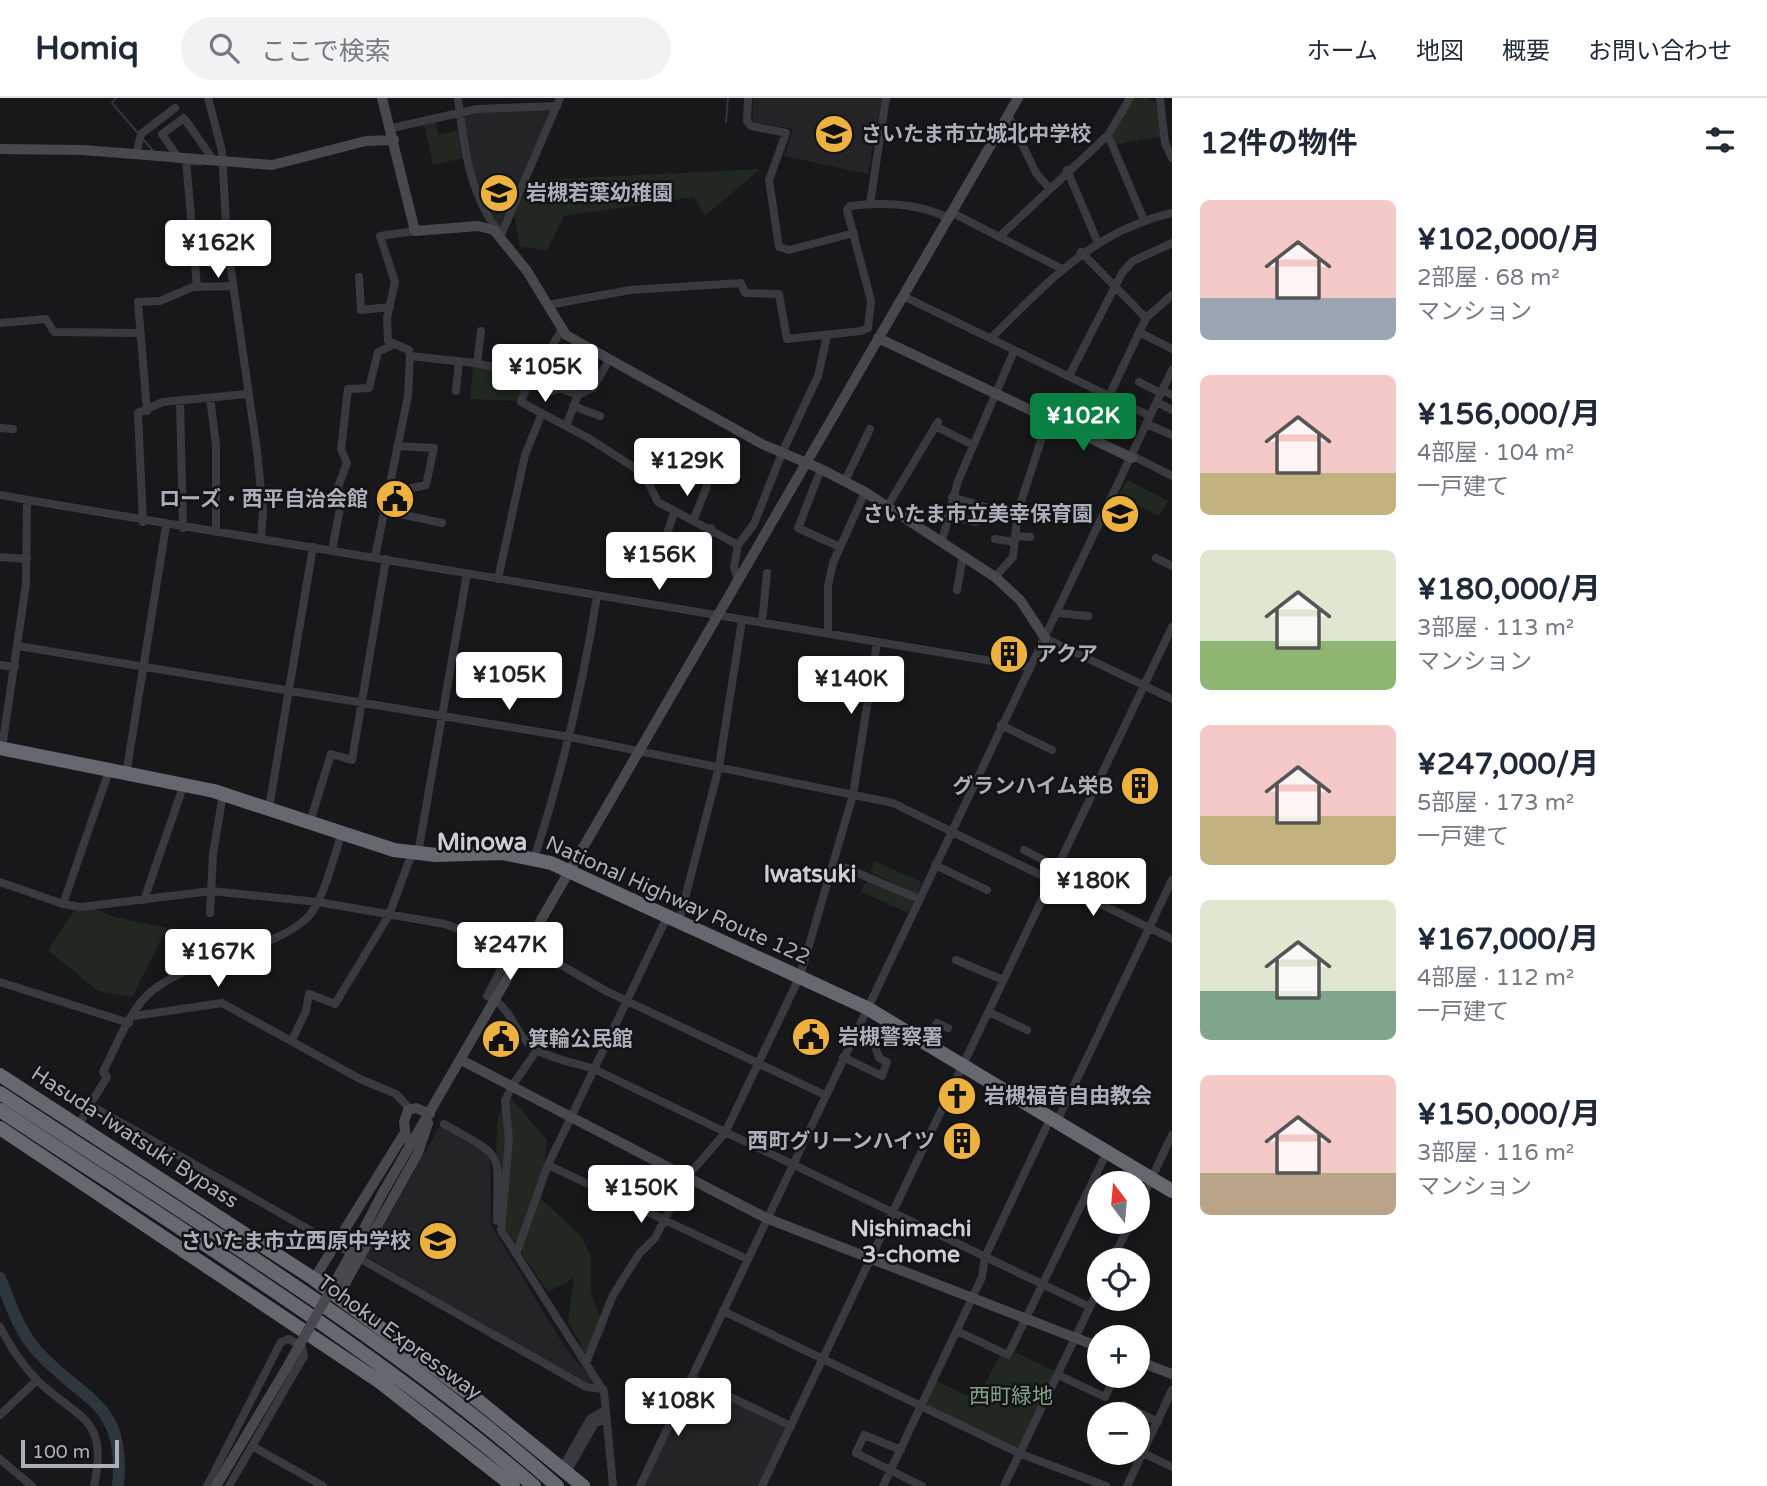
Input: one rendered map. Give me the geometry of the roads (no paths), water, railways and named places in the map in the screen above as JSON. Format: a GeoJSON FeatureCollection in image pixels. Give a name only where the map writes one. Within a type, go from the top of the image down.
{"type":"FeatureCollection","features":[{"type":"Feature","properties":{"kind":"highway","name":"National Highway Route 122"},"geometry":{"type":"LineString","coordinates":[[1,748],[126,775],[184,784],[415,854],[502,853],[534,859],[570,871],[867,1008],[927,1041],[1172,1191]]}},
{"type":"Feature","properties":{"kind":"highway","name":"Hasuda-Iwatsuki Bypass"},"geometry":{"type":"LineString","coordinates":[[0,1075],[314,1279],[566,1467],[583,1486]]}},
{"type":"Feature","properties":{"kind":"highway","name":"Tohoku Expressway"},"geometry":{"type":"LineString","coordinates":[[0,1093],[241,1250],[383,1349],[444,1394],[557,1486]]}},
{"type":"Feature","properties":{"kind":"highway","name":"Tohoku Expressway"},"geometry":{"type":"LineString","coordinates":[[0,1110],[285,1298],[418,1393],[534,1486]]}},
{"type":"Feature","properties":{"kind":"highway"},"geometry":{"type":"LineString","coordinates":[[0,1129],[325,1344],[426,1416],[513,1486]]}},
{"type":"Feature","properties":{"kind":"street"},"geometry":{"type":"LineString","coordinates":[[208,98],[262,499],[261,539]]}},
{"type":"Feature","properties":{"kind":"street"},"geometry":{"type":"LineString","coordinates":[[382,98],[415,231]]}},
{"type":"Feature","properties":{"kind":"street"},"geometry":{"type":"LineString","coordinates":[[458,98],[465,160],[478,197],[548,305],[561,331],[576,343],[782,453],[821,468],[864,492],[995,577],[1020,600],[1045,638],[1172,699]]}},
{"type":"Feature","properties":{"kind":"street"},"geometry":{"type":"LineString","coordinates":[[748,98],[747,121],[751,125],[786,133],[769,180],[779,247],[789,250],[854,233]]}},
{"type":"Feature","properties":{"kind":"street"},"geometry":{"type":"LineString","coordinates":[[870,204],[886,98]]}},
{"type":"Feature","properties":{"kind":"street"},"geometry":{"type":"LineString","coordinates":[[1000,236],[1067,170],[1108,135],[1130,98]]}},
{"type":"Feature","properties":{"kind":"street"},"geometry":{"type":"LineString","coordinates":[[1160,98],[1172,158]]}},
{"type":"Feature","properties":{"kind":"street"},"geometry":{"type":"LineString","coordinates":[[216,1486],[349,1249],[411,1147],[1015,100]]}},
{"type":"Feature","properties":{"kind":"street"},"geometry":{"type":"LineString","coordinates":[[391,128],[460,112],[558,102],[501,235]]}},
{"type":"Feature","properties":{"kind":"street"},"geometry":{"type":"LineString","coordinates":[[136,155],[141,134],[175,108]]}},
{"type":"Feature","properties":{"kind":"street"},"geometry":{"type":"LineString","coordinates":[[1008,115],[1036,173],[1049,188]]}},
{"type":"Feature","properties":{"kind":"street"},"geometry":{"type":"LineString","coordinates":[[197,287],[183,160],[162,134],[184,118],[218,162]]}},
{"type":"Feature","properties":{"kind":"street"},"geometry":{"type":"LineString","coordinates":[[1108,135],[1144,220]]}},
{"type":"Feature","properties":{"kind":"street"},"geometry":{"type":"LineString","coordinates":[[0,149],[83,150],[183,160],[287,163],[366,141],[394,140]]}},
{"type":"Feature","properties":{"kind":"street"},"geometry":{"type":"LineString","coordinates":[[1067,170],[1098,243]]}},
{"type":"Feature","properties":{"kind":"street"},"geometry":{"type":"LineString","coordinates":[[868,328],[872,301],[848,210],[850,206],[870,204],[931,209],[1000,236],[1062,269]]}},
{"type":"Feature","properties":{"kind":"street"},"geometry":{"type":"LineString","coordinates":[[991,338],[1082,252],[1144,220],[1172,214]]}},
{"type":"Feature","properties":{"kind":"street"},"geometry":{"type":"LineString","coordinates":[[375,557],[408,396],[410,356],[409,350],[388,341],[387,318],[395,282],[380,236],[478,226],[501,235]]}},
{"type":"Feature","properties":{"kind":"street"},"geometry":{"type":"LineString","coordinates":[[1069,376],[1114,285],[1133,261],[1172,243]]}},
{"type":"Feature","properties":{"kind":"street"},"geometry":{"type":"LineString","coordinates":[[1082,252],[1146,318]]}},
{"type":"Feature","properties":{"kind":"street"},"geometry":{"type":"LineString","coordinates":[[359,277],[361,310],[390,307]]}},
{"type":"Feature","properties":{"kind":"street"},"geometry":{"type":"LineString","coordinates":[[548,305],[630,290],[741,283],[745,293],[779,294],[787,339],[827,336],[868,328],[994,393],[1172,476]]}},
{"type":"Feature","properties":{"kind":"street"},"geometry":{"type":"LineString","coordinates":[[147,411],[138,302],[160,301],[197,287],[233,286]]}},
{"type":"Feature","properties":{"kind":"street"},"geometry":{"type":"LineString","coordinates":[[1110,394],[1146,318],[1172,295]]}},
{"type":"Feature","properties":{"kind":"street"},"geometry":{"type":"LineString","coordinates":[[903,296],[1014,351],[1110,394],[1172,435]]}},
{"type":"Feature","properties":{"kind":"street"},"geometry":{"type":"LineString","coordinates":[[0,323],[46,319],[54,332],[140,333]]}},
{"type":"Feature","properties":{"kind":"street"},"geometry":{"type":"LineString","coordinates":[[477,363],[481,331]]}},
{"type":"Feature","properties":{"kind":"street"},"geometry":{"type":"LineString","coordinates":[[561,331],[531,379],[521,402],[644,474],[658,502],[674,513],[710,528],[738,545]]}},
{"type":"Feature","properties":{"kind":"street"},"geometry":{"type":"LineString","coordinates":[[1139,332],[1172,349]]}},
{"type":"Feature","properties":{"kind":"street"},"geometry":{"type":"LineString","coordinates":[[738,580],[734,567],[738,545],[754,524],[782,453],[818,376],[827,336]]}},
{"type":"Feature","properties":{"kind":"street"},"geometry":{"type":"LineString","coordinates":[[559,388],[576,343]]}},
{"type":"Feature","properties":{"kind":"street"},"geometry":{"type":"LineString","coordinates":[[332,550],[341,503],[338,487],[347,463],[341,449],[348,389],[369,388],[378,352],[393,345]]}},
{"type":"Feature","properties":{"kind":"street"},"geometry":{"type":"LineString","coordinates":[[942,541],[953,497],[994,393],[1014,351]]}},
{"type":"Feature","properties":{"kind":"street"},"geometry":{"type":"LineString","coordinates":[[547,354],[596,380]]}},
{"type":"Feature","properties":{"kind":"street"},"geometry":{"type":"LineString","coordinates":[[410,356],[477,363],[531,379],[552,391],[559,388],[578,395]]}},
{"type":"Feature","properties":{"kind":"street"},"geometry":{"type":"LineString","coordinates":[[566,426],[578,395],[593,388],[609,360]]}},
{"type":"Feature","properties":{"kind":"street"},"geometry":{"type":"LineString","coordinates":[[456,391],[459,361]]}},
{"type":"Feature","properties":{"kind":"street"},"geometry":{"type":"LineString","coordinates":[[640,1486],[1028,667],[1045,638],[1172,370]]}},
{"type":"Feature","properties":{"kind":"street"},"geometry":{"type":"LineString","coordinates":[[1139,382],[1172,395]]}},
{"type":"Feature","properties":{"kind":"street"},"geometry":{"type":"LineString","coordinates":[[143,522],[138,413],[163,402],[247,394]]}},
{"type":"Feature","properties":{"kind":"street"},"geometry":{"type":"LineString","coordinates":[[210,398],[216,445],[216,532]]}},
{"type":"Feature","properties":{"kind":"street"},"geometry":{"type":"LineString","coordinates":[[180,401],[183,528]]}},
{"type":"Feature","properties":{"kind":"street"},"geometry":{"type":"LineString","coordinates":[[1157,402],[1172,410]]}},
{"type":"Feature","properties":{"kind":"street"},"geometry":{"type":"LineString","coordinates":[[573,406],[600,416]]}},
{"type":"Feature","properties":{"kind":"street"},"geometry":{"type":"LineString","coordinates":[[498,579],[525,455],[542,413]]}},
{"type":"Feature","properties":{"kind":"street"},"geometry":{"type":"LineString","coordinates":[[995,577],[1013,557],[1018,511],[1048,419]]}},
{"type":"Feature","properties":{"kind":"street"},"geometry":{"type":"LineString","coordinates":[[887,507],[936,424],[973,445]]}},
{"type":"Feature","properties":{"kind":"street"},"geometry":{"type":"LineString","coordinates":[[0,428],[12,429]]}},
{"type":"Feature","properties":{"kind":"street"},"geometry":{"type":"LineString","coordinates":[[845,481],[870,429]]}},
{"type":"Feature","properties":{"kind":"street"},"geometry":{"type":"LineString","coordinates":[[389,487],[403,490],[426,485],[434,448],[397,446]]}},
{"type":"Feature","properties":{"kind":"street"},"geometry":{"type":"LineString","coordinates":[[821,468],[797,528],[840,547]]}},
{"type":"Feature","properties":{"kind":"street"},"geometry":{"type":"LineString","coordinates":[[694,521],[708,486]]}},
{"type":"Feature","properties":{"kind":"street"},"geometry":{"type":"LineString","coordinates":[[828,633],[828,586],[840,547],[864,492]]}},
{"type":"Feature","properties":{"kind":"street"},"geometry":{"type":"LineString","coordinates":[[0,495],[166,526],[375,557],[1028,667]]}},
{"type":"Feature","properties":{"kind":"street"},"geometry":{"type":"LineString","coordinates":[[953,497],[995,510],[1018,511]]}},
{"type":"Feature","properties":{"kind":"street"},"geometry":{"type":"LineString","coordinates":[[1,748],[18,646],[27,559],[27,500]]}},
{"type":"Feature","properties":{"kind":"street"},"geometry":{"type":"LineString","coordinates":[[383,510],[442,523]]}},
{"type":"Feature","properties":{"kind":"street"},"geometry":{"type":"LineString","coordinates":[[663,545],[674,513]]}},
{"type":"Feature","properties":{"kind":"street"},"geometry":{"type":"LineString","coordinates":[[948,516],[976,522]]}},
{"type":"Feature","properties":{"kind":"street"},"geometry":{"type":"LineString","coordinates":[[126,775],[166,526]]}},
{"type":"Feature","properties":{"kind":"street"},"geometry":{"type":"LineString","coordinates":[[700,564],[710,528]]}},
{"type":"Feature","properties":{"kind":"street"},"geometry":{"type":"LineString","coordinates":[[995,539],[1030,537]]}},
{"type":"Feature","properties":{"kind":"street"},"geometry":{"type":"LineString","coordinates":[[269,808],[313,547]]}},
{"type":"Feature","properties":{"kind":"street"},"geometry":{"type":"LineString","coordinates":[[957,590],[963,556]]}},
{"type":"Feature","properties":{"kind":"street"},"geometry":{"type":"LineString","coordinates":[[0,557],[27,559]]}},
{"type":"Feature","properties":{"kind":"street"},"geometry":{"type":"LineString","coordinates":[[1156,558],[1172,566]]}},
{"type":"Feature","properties":{"kind":"street"},"geometry":{"type":"LineString","coordinates":[[310,822],[331,754],[352,760],[386,559]]}},
{"type":"Feature","properties":{"kind":"street"},"geometry":{"type":"LineString","coordinates":[[762,623],[767,573]]}},
{"type":"Feature","properties":{"kind":"street"},"geometry":{"type":"LineString","coordinates":[[292,1040],[306,1011],[309,994],[335,1004],[389,915],[415,854],[443,715],[467,574]]}},
{"type":"Feature","properties":{"kind":"street"},"geometry":{"type":"LineString","coordinates":[[534,859],[570,737],[586,666],[597,596]]}},
{"type":"Feature","properties":{"kind":"street"},"geometry":{"type":"LineString","coordinates":[[1057,613],[1088,617]]}},
{"type":"Feature","properties":{"kind":"street"},"geometry":{"type":"LineString","coordinates":[[516,1254],[548,1165],[626,1000],[673,918],[719,767],[742,620]]}},
{"type":"Feature","properties":{"kind":"street"},"geometry":{"type":"LineString","coordinates":[[762,1486],[1172,627]]}},
{"type":"Feature","properties":{"kind":"street"},"geometry":{"type":"LineString","coordinates":[[586,1363],[614,1295],[639,1254],[655,1238],[666,1221],[685,1178],[725,1133],[800,976],[853,795],[877,642]]}},
{"type":"Feature","properties":{"kind":"street"},"geometry":{"type":"LineString","coordinates":[[18,646],[570,737],[902,806],[950,833],[1172,939]]}},
{"type":"Feature","properties":{"kind":"street"},"geometry":{"type":"LineString","coordinates":[[0,665],[15,667]]}},
{"type":"Feature","properties":{"kind":"street"},"geometry":{"type":"LineString","coordinates":[[1001,725],[1052,750]]}},
{"type":"Feature","properties":{"kind":"street"},"geometry":{"type":"LineString","coordinates":[[63,904],[109,771]]}},
{"type":"Feature","properties":{"kind":"street"},"geometry":{"type":"LineString","coordinates":[[144,900],[184,784]]}},
{"type":"Feature","properties":{"kind":"street"},"geometry":{"type":"LineString","coordinates":[[210,913],[223,794]]}},
{"type":"Feature","properties":{"kind":"street"},"geometry":{"type":"LineString","coordinates":[[78,1126],[107,1077],[103,1072],[131,1020],[152,990],[227,954],[293,929],[310,915],[318,902],[342,832]]}},
{"type":"Feature","properties":{"kind":"street"},"geometry":{"type":"LineString","coordinates":[[1024,850],[1057,867]]}},
{"type":"Feature","properties":{"kind":"street"},"geometry":{"type":"LineString","coordinates":[[934,865],[987,890]]}},
{"type":"Feature","properties":{"kind":"street"},"geometry":{"type":"LineString","coordinates":[[846,868],[919,898]]}},
{"type":"Feature","properties":{"kind":"street"},"geometry":{"type":"LineString","coordinates":[[883,1486],[982,1277],[985,1257],[1172,880]]}},
{"type":"Feature","properties":{"kind":"street"},"geometry":{"type":"LineString","coordinates":[[0,882],[63,904],[80,907],[211,891],[318,902],[445,925],[482,939],[509,954],[486,996],[503,1004],[513,1023],[537,1050],[594,1069],[1087,1306]]}},
{"type":"Feature","properties":{"kind":"street"},"geometry":{"type":"LineString","coordinates":[[527,946],[626,1000],[825,1096]]}},
{"type":"Feature","properties":{"kind":"street"},"geometry":{"type":"LineString","coordinates":[[956,960],[1003,980]]}},
{"type":"Feature","properties":{"kind":"street"},"geometry":{"type":"LineString","coordinates":[[0,982],[131,1020],[222,1003],[360,1079],[396,1094],[410,1109]]}},
{"type":"Feature","properties":{"kind":"street"},"geometry":{"type":"LineString","coordinates":[[989,1012],[1027,1030]]}},
{"type":"Feature","properties":{"kind":"street"},"geometry":{"type":"LineString","coordinates":[[927,1041],[937,1023],[948,1028]]}},
{"type":"Feature","properties":{"kind":"street"},"geometry":{"type":"LineString","coordinates":[[843,1057],[882,1076],[887,1062],[879,1058],[875,1046],[854,1036]]}},
{"type":"Feature","properties":{"kind":"street"},"geometry":{"type":"LineString","coordinates":[[501,1230],[509,1139],[505,1101],[537,1050]]}},
{"type":"Feature","properties":{"kind":"street"},"geometry":{"type":"LineString","coordinates":[[461,1060],[766,1218],[1087,1342]]}},
{"type":"Feature","properties":{"kind":"street"},"geometry":{"type":"LineString","coordinates":[[90,1105],[349,1249],[586,1387],[603,1389]]}},
{"type":"Feature","properties":{"kind":"street"},"geometry":{"type":"LineString","coordinates":[[410,1109],[416,1108],[430,1114]]}},
{"type":"Feature","properties":{"kind":"street"},"geometry":{"type":"LineString","coordinates":[[338,1296],[349,1249],[404,1134],[404,1122],[410,1109]]}},
{"type":"Feature","properties":{"kind":"street"},"geometry":{"type":"LineString","coordinates":[[314,1279],[349,1249],[418,1153],[430,1114]]}},
{"type":"Feature","properties":{"kind":"street"},"geometry":{"type":"LineString","coordinates":[[443,1124],[488,1149],[495,1157],[498,1166],[497,1222],[603,1389],[613,1486]]}},
{"type":"Feature","properties":{"kind":"street"},"geometry":{"type":"LineString","coordinates":[[404,1134],[411,1147]]}},
{"type":"Feature","properties":{"kind":"street"},"geometry":{"type":"LineString","coordinates":[[1151,1179],[1172,1135]]}},
{"type":"Feature","properties":{"kind":"street"},"geometry":{"type":"LineString","coordinates":[[957,1331],[1007,1355],[1107,1152]]}},
{"type":"Feature","properties":{"kind":"street"},"geometry":{"type":"LineString","coordinates":[[548,1165],[747,1259]]}},
{"type":"Feature","properties":{"kind":"street"},"geometry":{"type":"LineString","coordinates":[[723,1311],[1021,1454],[1106,1486]]}},
{"type":"Feature","properties":{"kind":"street"},"geometry":{"type":"LineString","coordinates":[[1004,1486],[1088,1311]]}},
{"type":"Feature","properties":{"kind":"street"},"geometry":{"type":"LineString","coordinates":[[207,1486],[281,1342],[284,1317]]}},
{"type":"Feature","properties":{"kind":"street"},"geometry":{"type":"LineString","coordinates":[[0,1327],[11,1348],[37,1380],[89,1422],[98,1446],[94,1486]]}},
{"type":"Feature","properties":{"kind":"street"},"geometry":{"type":"LineString","coordinates":[[281,1342],[289,1339],[302,1347],[304,1356]]}},
{"type":"Feature","properties":{"kind":"street"},"geometry":{"type":"LineString","coordinates":[[229,1486],[309,1348],[325,1344]]}},
{"type":"Feature","properties":{"kind":"street"},"geometry":{"type":"LineString","coordinates":[[1150,1366],[1172,1374]]}},
{"type":"Feature","properties":{"kind":"street"},"geometry":{"type":"LineString","coordinates":[[1058,1375],[1105,1397],[1109,1388]]}},
{"type":"Feature","properties":{"kind":"street"},"geometry":{"type":"LineString","coordinates":[[691,1378],[791,1426]]}},
{"type":"Feature","properties":{"kind":"street"},"geometry":{"type":"LineString","coordinates":[[0,1415],[37,1380]]}},
{"type":"Feature","properties":{"kind":"street"},"geometry":{"type":"LineString","coordinates":[[1150,1439],[1172,1390]]}},
{"type":"Feature","properties":{"kind":"street"},"geometry":{"type":"LineString","coordinates":[[566,1467],[590,1419],[605,1410]]}},
{"type":"Feature","properties":{"kind":"street"},"geometry":{"type":"LineString","coordinates":[[1150,1418],[1158,1422]]}},
{"type":"Feature","properties":{"kind":"street"},"geometry":{"type":"LineString","coordinates":[[566,1467],[595,1423],[605,1420]]}},
{"type":"Feature","properties":{"kind":"street"},"geometry":{"type":"LineString","coordinates":[[901,1450],[864,1435],[856,1453],[922,1486]]}},
{"type":"Feature","properties":{"kind":"street"},"geometry":{"type":"LineString","coordinates":[[252,1446],[323,1486]]}},
{"type":"Feature","properties":{"kind":"street"},"geometry":{"type":"LineString","coordinates":[[1150,1456],[1172,1467]]}},
{"type":"Feature","properties":{"kind":"street"},"geometry":{"type":"LineString","coordinates":[[0,1459],[32,1486]]}},
{"type":"Feature","properties":{"kind":"street"},"geometry":{"type":"LineString","coordinates":[[1127,1486],[1137,1465]]}},
{"type":"Feature","properties":{"kind":"waterway"},"geometry":{"type":"LineString","coordinates":[[116,98],[112,103],[137,132]]}},
{"type":"Feature","properties":{"kind":"waterway"},"geometry":{"type":"LineString","coordinates":[[726,122],[728,98]]}},
{"type":"Feature","properties":{"kind":"waterway"},"geometry":{"type":"LineString","coordinates":[[143,139],[153,151]]}},
{"type":"Feature","properties":{"kind":"waterway"},"geometry":{"type":"LineString","coordinates":[[189,164],[201,165]]}},
{"type":"Feature","properties":{"kind":"waterway"},"geometry":{"type":"LineString","coordinates":[[0,1278],[15,1316],[37,1351],[98,1406],[108,1420],[115,1436],[119,1458],[118,1486]]}},
{"type":"Feature","properties":{"kind":"place","name":"さいたま市立城北中学校"},"geometry":{"type":"Point","coordinates":[834,134]}},
{"type":"Feature","properties":{"kind":"place","name":"岩槻若葉幼稚園"},"geometry":{"type":"Point","coordinates":[499,193]}},
{"type":"Feature","properties":{"kind":"place","name":"ローズ・西平自治会館"},"geometry":{"type":"Point","coordinates":[395,499]}},
{"type":"Feature","properties":{"kind":"place","name":"さいたま市立美幸保育園"},"geometry":{"type":"Point","coordinates":[1120,514]}},
{"type":"Feature","properties":{"kind":"place","name":"アクア"},"geometry":{"type":"Point","coordinates":[1009,654]}},
{"type":"Feature","properties":{"kind":"place","name":"グランハイム栄B"},"geometry":{"type":"Point","coordinates":[1140,786]}},
{"type":"Feature","properties":{"kind":"place","name":"岩槻警察署"},"geometry":{"type":"Point","coordinates":[811,1037]}},
{"type":"Feature","properties":{"kind":"place","name":"箕輪公民館"},"geometry":{"type":"Point","coordinates":[501,1039]}},
{"type":"Feature","properties":{"kind":"place","name":"岩槻福音自由教会"},"geometry":{"type":"Point","coordinates":[957,1096]}},
{"type":"Feature","properties":{"kind":"place","name":"西町グリーンハイツ"},"geometry":{"type":"Point","coordinates":[962,1141]}},
{"type":"Feature","properties":{"kind":"place","name":"さいたま市立西原中学校"},"geometry":{"type":"Point","coordinates":[438,1241]}},
{"type":"Feature","properties":{"kind":"district","name":"Minowa"},"geometry":{"type":"Point","coordinates":[482,842]}},
{"type":"Feature","properties":{"kind":"district","name":"Iwatsuki"},"geometry":{"type":"Point","coordinates":[810,874]}},
{"type":"Feature","properties":{"kind":"district","name":"Nishimachi 3-chome"},"geometry":{"type":"Point","coordinates":[911,1241]}},
{"type":"Feature","properties":{"kind":"park label","name":"西町緑地"},"geometry":{"type":"Point","coordinates":[1011,1396]}}]}
